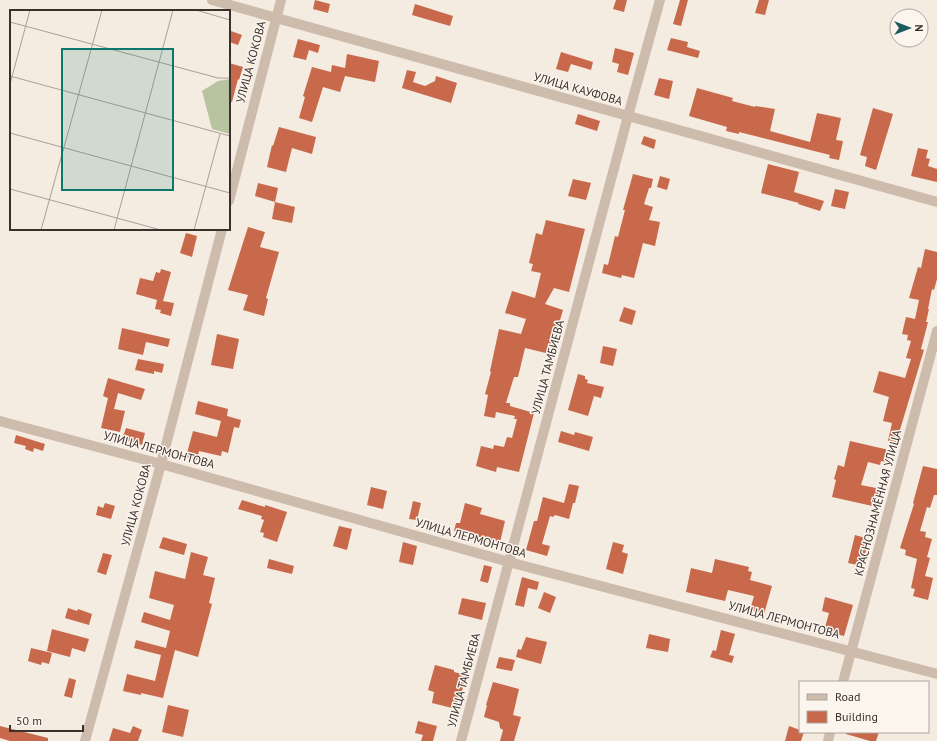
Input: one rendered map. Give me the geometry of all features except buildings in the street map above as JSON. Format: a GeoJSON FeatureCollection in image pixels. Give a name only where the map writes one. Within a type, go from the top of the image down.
{"type":"FeatureCollection","features":[{"type":"Feature","properties":{"kind":"street","name":"УЛИЦА КАУФОВА"},"geometry":{"type":"LineString","coordinates":[[212,0],[937,202]]}},
{"type":"Feature","properties":{"kind":"street","name":"УЛИЦА КОКОВА"},"geometry":{"type":"LineString","coordinates":[[230,197],[281,0]]}},
{"type":"Feature","properties":{"kind":"street","name":"УЛИЦА ТАМБИЕВА"},"geometry":{"type":"LineString","coordinates":[[461,741],[660,0]]}},
{"type":"Feature","properties":{"kind":"street","name":"УЛИЦА КОКОВА"},"geometry":{"type":"LineString","coordinates":[[85,741],[161,464],[222,230]]}},
{"type":"Feature","properties":{"kind":"street","name":"КРАСНОЗНАМЁННАЯ УЛИЦА"},"geometry":{"type":"LineString","coordinates":[[844,681],[937,332]]}},
{"type":"Feature","properties":{"kind":"street","name":"УЛИЦА ЛЕРМОНТОВА"},"geometry":{"type":"LineString","coordinates":[[0,421],[161,464],[509,562],[937,674]]}}]}
